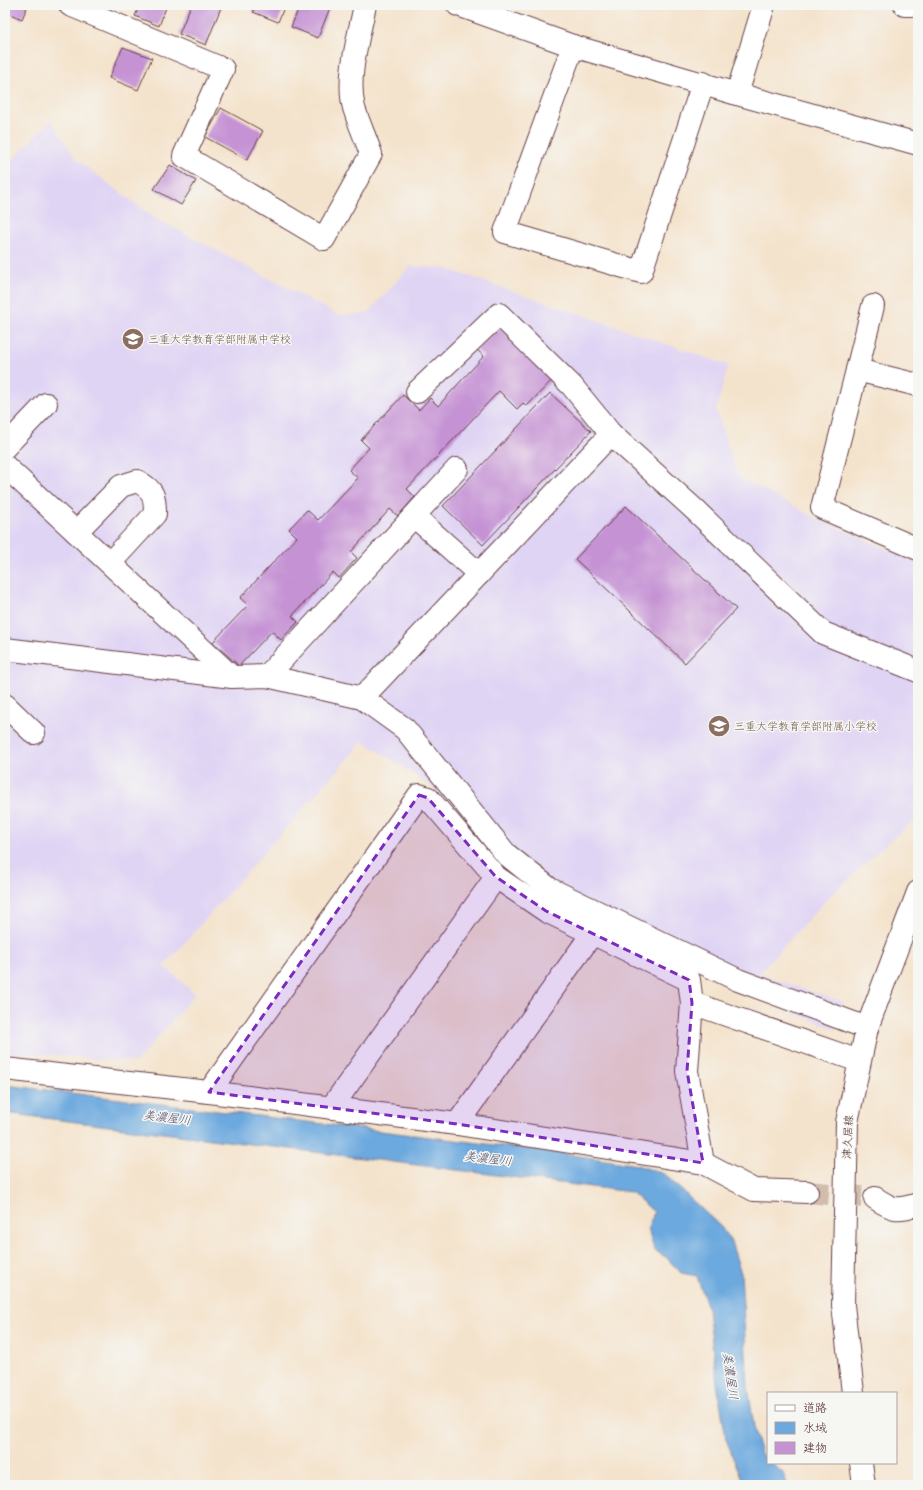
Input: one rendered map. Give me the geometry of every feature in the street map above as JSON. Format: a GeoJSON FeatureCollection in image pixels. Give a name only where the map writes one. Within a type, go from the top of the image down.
{"type":"FeatureCollection","features":[{"type":"Feature","properties":{"kind":"street"},"geometry":{"type":"LineString","coordinates":[[70,5],[223,69],[184,156],[324,239],[371,154],[354,108],[352,94],[356,50],[365,5]]}},
{"type":"Feature","properties":{"kind":"street"},"geometry":{"type":"LineString","coordinates":[[458,5],[573,46],[737,94],[918,144]]}},
{"type":"Feature","properties":{"kind":"street"},"geometry":{"type":"LineString","coordinates":[[737,94],[764,5]]}},
{"type":"Feature","properties":{"kind":"street"},"geometry":{"type":"LineString","coordinates":[[905,5],[918,5]]}},
{"type":"Feature","properties":{"kind":"street"},"geometry":{"type":"LineString","coordinates":[[573,46],[505,232],[641,272],[703,83]]}},
{"type":"Feature","properties":{"kind":"street"},"geometry":{"type":"LineString","coordinates":[[873,306],[822,508],[918,549]]}},
{"type":"Feature","properties":{"kind":"street"},"geometry":{"type":"LineString","coordinates":[[417,392],[499,314],[572,386],[611,434],[723,536],[823,634],[918,671]]}},
{"type":"Feature","properties":{"kind":"street"},"geometry":{"type":"LineString","coordinates":[[857,370],[918,385]]}},
{"type":"Feature","properties":{"kind":"street"},"geometry":{"type":"LineString","coordinates":[[5,447],[46,404]]}},
{"type":"Feature","properties":{"kind":"street"},"geometry":{"type":"LineString","coordinates":[[362,698],[611,434]]}},
{"type":"Feature","properties":{"kind":"street"},"geometry":{"type":"LineString","coordinates":[[5,466],[232,677]]}},
{"type":"Feature","properties":{"kind":"street"},"geometry":{"type":"LineString","coordinates":[[267,676],[457,469]]}},
{"type":"Feature","properties":{"kind":"street"},"geometry":{"type":"LineString","coordinates":[[76,532],[121,486],[136,481],[148,487],[155,499],[155,514],[110,563]]}},
{"type":"Feature","properties":{"kind":"street"},"geometry":{"type":"LineString","coordinates":[[414,516],[479,574]]}},
{"type":"Feature","properties":{"kind":"street"},"geometry":{"type":"LineString","coordinates":[[5,649],[232,677],[267,676],[362,698],[405,730],[506,854],[550,889],[738,980],[867,1028]]}},
{"type":"Feature","properties":{"kind":"street"},"geometry":{"type":"LineString","coordinates":[[5,705],[34,733]]}},
{"type":"Feature","properties":{"kind":"street"},"geometry":{"type":"LineString","coordinates":[[210,1092],[419,795],[428,798],[496,877],[546,911],[689,980],[692,1002],[687,1071],[703,1163]]}},
{"type":"Feature","properties":{"kind":"street"},"geometry":{"type":"LineString","coordinates":[[331,1108],[496,877]]}},
{"type":"Feature","properties":{"kind":"street","name":"津久居線"},"geometry":{"type":"LineString","coordinates":[[853,1392],[843,1306],[847,1122],[867,1028],[918,892]]}},
{"type":"Feature","properties":{"kind":"street"},"geometry":{"type":"LineString","coordinates":[[457,1124],[592,934]]}},
{"type":"Feature","properties":{"kind":"street"},"geometry":{"type":"LineString","coordinates":[[692,1002],[859,1061]]}},
{"type":"Feature","properties":{"kind":"street"},"geometry":{"type":"LineString","coordinates":[[5,1069],[210,1092],[457,1124],[703,1163],[754,1190],[807,1192]]}},
{"type":"Feature","properties":{"kind":"street"},"geometry":{"type":"LineString","coordinates":[[875,1198],[891,1209],[918,1204]]}},
{"type":"Feature","properties":{"kind":"highlighted area"},"geometry":{"type":"Polygon","coordinates":[[[419,795],[428,798],[496,877],[546,911],[689,980],[692,1003],[687,1071],[703,1163],[457,1124],[209,1092],[419,795]]]}},
{"type":"Feature","properties":{"kind":"shaded area"},"geometry":{"type":"Polygon","coordinates":[[[51,120],[76,159],[153,217],[338,315],[367,314],[410,266],[445,268],[728,365],[716,410],[738,477],[810,515],[918,563],[918,812],[915,820],[889,841],[826,900],[758,974],[843,1002],[836,1029],[735,990],[500,860],[430,785],[363,741],[164,966],[195,994],[136,1062],[5,1051],[5,168],[51,120]]]}},
{"type":"Feature","properties":{"kind":"water","name":"美濃屋川"},"geometry":{"type":"Polygon","coordinates":[[[5,1085],[560,1153],[637,1165],[664,1174],[721,1227],[731,1242],[741,1273],[748,1387],[755,1433],[761,1454],[767,1459],[767,1464],[772,1464],[783,1473],[787,1485],[744,1485],[726,1439],[717,1383],[708,1309],[697,1276],[681,1273],[666,1257],[654,1250],[648,1228],[654,1212],[631,1192],[5,1113],[5,1085]]]}},
{"type":"Feature","properties":{"kind":"building"},"geometry":{"type":"Polygon","coordinates":[[[5,5],[28,5],[22,19],[5,12],[5,5]]]}},
{"type":"Feature","properties":{"kind":"building"},"geometry":{"type":"Polygon","coordinates":[[[140,5],[167,5],[159,26],[135,16],[140,5]]]}},
{"type":"Feature","properties":{"kind":"building"},"geometry":{"type":"Polygon","coordinates":[[[191,5],[222,5],[206,45],[179,34],[191,5]]]}},
{"type":"Feature","properties":{"kind":"building"},"geometry":{"type":"Polygon","coordinates":[[[256,5],[285,5],[278,22],[253,12],[256,5]]]}},
{"type":"Feature","properties":{"kind":"building"},"geometry":{"type":"Polygon","coordinates":[[[300,5],[331,5],[318,38],[291,27],[300,5]]]}},
{"type":"Feature","properties":{"kind":"building"},"geometry":{"type":"Polygon","coordinates":[[[123,47],[152,58],[138,90],[109,78],[123,47]]]}},
{"type":"Feature","properties":{"kind":"building"},"geometry":{"type":"Polygon","coordinates":[[[221,108],[263,131],[247,160],[205,137],[221,108]]]}},
{"type":"Feature","properties":{"kind":"building"},"geometry":{"type":"Polygon","coordinates":[[[170,165],[196,181],[181,205],[154,189],[170,165]]]}},
{"type":"Feature","properties":{"kind":"building"},"geometry":{"type":"Polygon","coordinates":[[[499,327],[554,378],[527,406],[523,403],[517,409],[499,391],[407,489],[415,497],[398,516],[390,509],[351,552],[357,558],[339,578],[333,572],[292,616],[298,622],[281,640],[272,631],[239,666],[213,642],[248,605],[240,598],[297,537],[289,529],[307,510],[318,520],[358,478],[349,470],[369,448],[361,440],[403,395],[419,410],[430,398],[438,406],[484,356],[477,350],[499,327]]]}},
{"type":"Feature","properties":{"kind":"building"},"geometry":{"type":"Polygon","coordinates":[[[550,393],[591,431],[483,545],[443,506],[550,393]]]}},
{"type":"Feature","properties":{"kind":"building"},"geometry":{"type":"Polygon","coordinates":[[[626,506],[736,609],[685,663],[575,559],[626,506]]]}},
{"type":"Feature","properties":{"kind":"tunnel"},"geometry":{"type":"LineString","coordinates":[[807,1192],[875,1198]]}},
{"type":"Feature","properties":{"kind":"place","name":"三重大学教育学部附属中学校"},"geometry":{"type":"Point","coordinates":[133,339]}},
{"type":"Feature","properties":{"kind":"place","name":"三重大学教育学部附属小学校"},"geometry":{"type":"Point","coordinates":[719,726]}}]}
